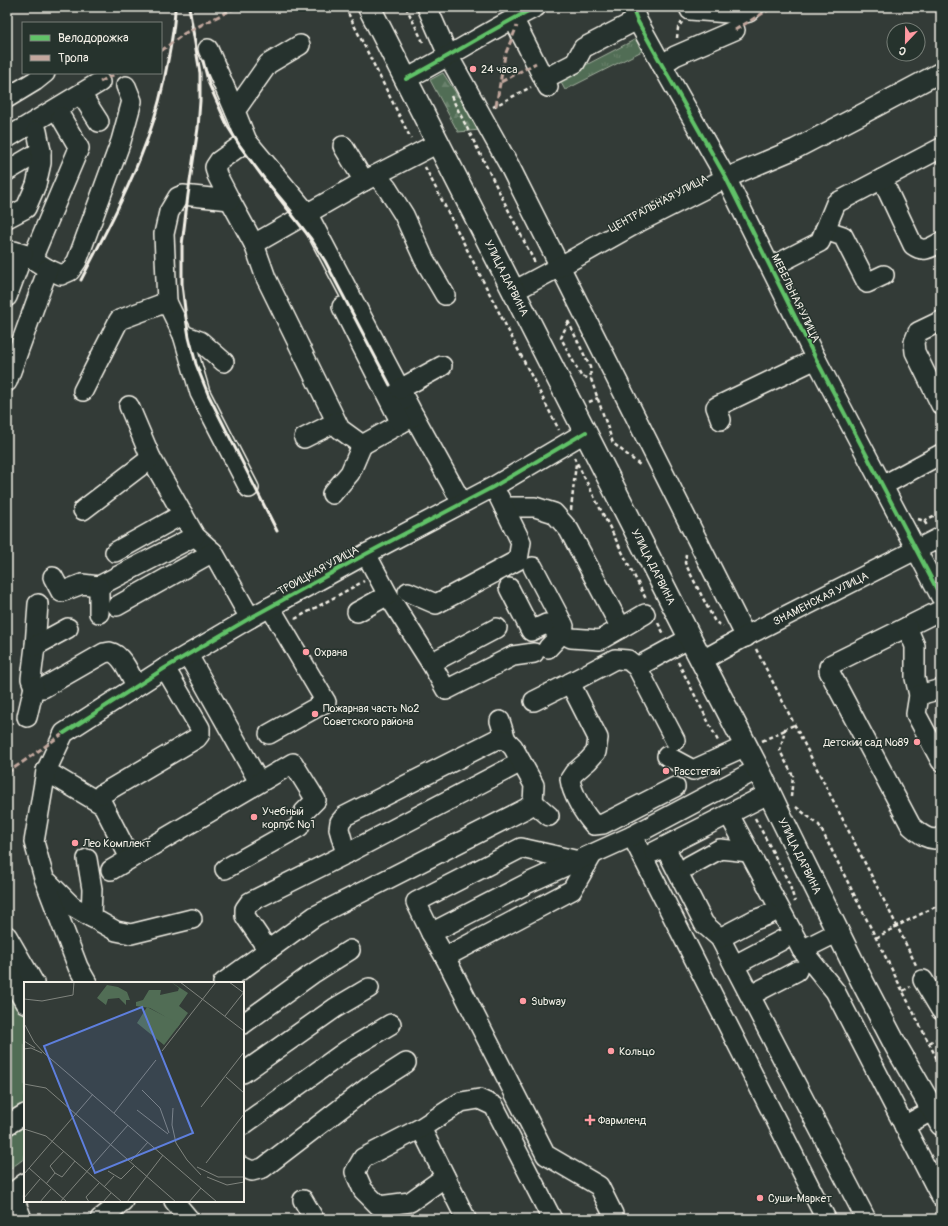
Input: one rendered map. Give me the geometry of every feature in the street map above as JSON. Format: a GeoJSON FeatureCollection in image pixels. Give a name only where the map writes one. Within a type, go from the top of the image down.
{"type":"FeatureCollection","features":[{"type":"Feature","properties":{"kind":"main road","name":"УЛИЦА ДАРВИНА"},"geometry":{"type":"LineString","coordinates":[[369,7],[701,661],[754,743],[758,769],[777,809],[896,1046],[937,1117]]}},
{"type":"Feature","properties":{"kind":"street"},"geometry":{"type":"LineString","coordinates":[[427,7],[442,60],[481,114],[747,636]]}},
{"type":"Feature","properties":{"kind":"street"},"geometry":{"type":"LineString","coordinates":[[406,79],[536,7]]}},
{"type":"Feature","properties":{"kind":"street"},"geometry":{"type":"LineString","coordinates":[[690,7],[690,10],[741,14],[749,12],[754,7]]}},
{"type":"Feature","properties":{"kind":"street"},"geometry":{"type":"LineString","coordinates":[[512,19],[546,83],[575,63],[583,48],[635,14]]}},
{"type":"Feature","properties":{"kind":"street","name":"МЕБЕЛЬНАЯ УЛИЦА"},"geometry":{"type":"LineString","coordinates":[[635,14],[726,178],[816,359],[941,597]]}},
{"type":"Feature","properties":{"kind":"street"},"geometry":{"type":"LineString","coordinates":[[662,65],[675,56],[735,30]]}},
{"type":"Feature","properties":{"kind":"street"},"geometry":{"type":"LineString","coordinates":[[235,111],[268,64],[300,45]]}},
{"type":"Feature","properties":{"kind":"street"},"geometry":{"type":"LineString","coordinates":[[208,49],[247,141],[307,213],[400,389],[408,420]]}},
{"type":"Feature","properties":{"kind":"street","name":"ЦЕНТРАЛЬНАЯ УЛИЦА"},"geometry":{"type":"LineString","coordinates":[[514,291],[641,221],[726,178],[794,149],[941,72]]}},
{"type":"Feature","properties":{"kind":"street"},"geometry":{"type":"LineString","coordinates":[[7,98],[44,74]]}},
{"type":"Feature","properties":{"kind":"street"},"geometry":{"type":"LineString","coordinates":[[7,138],[100,82]]}},
{"type":"Feature","properties":{"kind":"street"},"geometry":{"type":"LineString","coordinates":[[17,251],[61,275],[70,271],[77,261],[123,134],[132,101],[126,86]]}},
{"type":"Feature","properties":{"kind":"street"},"geometry":{"type":"LineString","coordinates":[[81,94],[99,122]]}},
{"type":"Feature","properties":{"kind":"street"},"geometry":{"type":"LineString","coordinates":[[7,297],[17,251],[79,148],[61,117]]}},
{"type":"Feature","properties":{"kind":"street"},"geometry":{"type":"LineString","coordinates":[[7,218],[26,208],[36,185],[41,163],[41,151],[37,131]]}},
{"type":"Feature","properties":{"kind":"street"},"geometry":{"type":"LineString","coordinates":[[247,141],[219,161],[215,167],[217,175],[254,244],[266,278],[336,422],[340,429],[362,445]]}},
{"type":"Feature","properties":{"kind":"street"},"geometry":{"type":"LineString","coordinates":[[254,244],[370,178],[438,143]]}},
{"type":"Feature","properties":{"kind":"street"},"geometry":{"type":"LineString","coordinates":[[344,146],[370,178],[387,188],[404,214],[424,259],[445,295]]}},
{"type":"Feature","properties":{"kind":"street"},"geometry":{"type":"LineString","coordinates":[[771,267],[820,242],[836,203],[941,148]]}},
{"type":"Feature","properties":{"kind":"street"},"geometry":{"type":"LineString","coordinates":[[7,171],[41,151]]}},
{"type":"Feature","properties":{"kind":"street"},"geometry":{"type":"LineString","coordinates":[[882,179],[913,244],[919,249],[926,250],[941,242]]}},
{"type":"Feature","properties":{"kind":"street"},"geometry":{"type":"LineString","coordinates":[[230,200],[183,195],[178,197],[169,212],[164,234],[167,302],[183,335],[200,393],[248,488]]}},
{"type":"Feature","properties":{"kind":"street"},"geometry":{"type":"LineString","coordinates":[[825,230],[843,236],[867,283],[884,275]]}},
{"type":"Feature","properties":{"kind":"street"},"geometry":{"type":"LineString","coordinates":[[7,382],[48,269]]}},
{"type":"Feature","properties":{"kind":"street"},"geometry":{"type":"LineString","coordinates":[[324,273],[408,420],[462,503]]}},
{"type":"Feature","properties":{"kind":"street"},"geometry":{"type":"LineString","coordinates":[[83,391],[119,320],[167,302]]}},
{"type":"Feature","properties":{"kind":"street"},"geometry":{"type":"LineString","coordinates":[[941,321],[918,332],[914,342],[915,352],[941,405]]}},
{"type":"Feature","properties":{"kind":"street"},"geometry":{"type":"LineString","coordinates":[[183,335],[200,341],[224,362]]}},
{"type":"Feature","properties":{"kind":"street"},"geometry":{"type":"LineString","coordinates":[[721,420],[716,407],[816,359]]}},
{"type":"Feature","properties":{"kind":"street"},"geometry":{"type":"LineString","coordinates":[[400,389],[442,366]]}},
{"type":"Feature","properties":{"kind":"street"},"geometry":{"type":"LineString","coordinates":[[129,406],[151,458],[195,536],[213,552],[250,618]]}},
{"type":"Feature","properties":{"kind":"street"},"geometry":{"type":"LineString","coordinates":[[332,494],[350,472],[362,445],[408,420]]}},
{"type":"Feature","properties":{"kind":"street"},"geometry":{"type":"LineString","coordinates":[[304,438],[336,422]]}},
{"type":"Feature","properties":{"kind":"street","name":"ТРОИЦКАЯ УЛИЦА"},"geometry":{"type":"LineString","coordinates":[[46,771],[64,733],[136,686],[250,618],[366,554],[494,487],[566,442],[586,432]]}},
{"type":"Feature","properties":{"kind":"street"},"geometry":{"type":"LineString","coordinates":[[882,486],[941,454]]}},
{"type":"Feature","properties":{"kind":"street"},"geometry":{"type":"LineString","coordinates":[[83,510],[151,458]]}},
{"type":"Feature","properties":{"kind":"street"},"geometry":{"type":"LineString","coordinates":[[408,592],[436,604],[518,560],[521,542],[494,487]]}},
{"type":"Feature","properties":{"kind":"street"},"geometry":{"type":"LineString","coordinates":[[504,507],[535,507],[554,513],[569,530],[620,628]]}},
{"type":"Feature","properties":{"kind":"street"},"geometry":{"type":"LineString","coordinates":[[115,552],[183,514]]}},
{"type":"Feature","properties":{"kind":"street"},"geometry":{"type":"LineString","coordinates":[[53,577],[61,592],[82,584],[99,586],[195,536]]}},
{"type":"Feature","properties":{"kind":"street","name":"ЗНАМЕНСКАЯ УЛИЦА"},"geometry":{"type":"LineString","coordinates":[[701,661],[941,537]]}},
{"type":"Feature","properties":{"kind":"street"},"geometry":{"type":"LineString","coordinates":[[99,586],[108,610],[213,552]]}},
{"type":"Feature","properties":{"kind":"street"},"geometry":{"type":"LineString","coordinates":[[366,554],[388,595],[431,663],[449,696],[513,656],[541,650],[562,633],[564,626],[533,567]]}},
{"type":"Feature","properties":{"kind":"street"},"geometry":{"type":"LineString","coordinates":[[509,588],[531,631],[546,624],[571,638],[600,640],[650,612]]}},
{"type":"Feature","properties":{"kind":"street"},"geometry":{"type":"LineString","coordinates":[[357,612],[388,595]]}},
{"type":"Feature","properties":{"kind":"street"},"geometry":{"type":"LineString","coordinates":[[27,717],[34,687],[31,679],[38,604]]}},
{"type":"Feature","properties":{"kind":"street"},"geometry":{"type":"LineString","coordinates":[[269,734],[326,702],[270,607]]}},
{"type":"Feature","properties":{"kind":"street"},"geometry":{"type":"LineString","coordinates":[[941,610],[829,666],[829,671],[911,826],[924,837],[941,837]]}},
{"type":"Feature","properties":{"kind":"street"},"geometry":{"type":"LineString","coordinates":[[907,627],[916,646],[915,678],[919,695],[916,714],[941,760]]}},
{"type":"Feature","properties":{"kind":"street"},"geometry":{"type":"LineString","coordinates":[[35,646],[68,628]]}},
{"type":"Feature","properties":{"kind":"street"},"geometry":{"type":"LineString","coordinates":[[431,663],[497,628]]}},
{"type":"Feature","properties":{"kind":"street"},"geometry":{"type":"LineString","coordinates":[[638,667],[690,638]]}},
{"type":"Feature","properties":{"kind":"street"},"geometry":{"type":"LineString","coordinates":[[34,687],[43,688],[104,653],[110,652],[116,654],[125,664],[136,686]]}},
{"type":"Feature","properties":{"kind":"street"},"geometry":{"type":"LineString","coordinates":[[188,655],[259,782]]}},
{"type":"Feature","properties":{"kind":"street"},"geometry":{"type":"LineString","coordinates":[[534,701],[615,659],[628,660],[638,667],[671,748],[693,770],[754,743]]}},
{"type":"Feature","properties":{"kind":"street"},"geometry":{"type":"LineString","coordinates":[[102,794],[197,738],[200,734],[200,728],[165,668]]}},
{"type":"Feature","properties":{"kind":"street"},"geometry":{"type":"LineString","coordinates":[[570,683],[598,738],[596,752],[574,773],[570,779],[571,786],[586,816],[594,825],[603,824],[675,787]]}},
{"type":"Feature","properties":{"kind":"street"},"geometry":{"type":"LineString","coordinates":[[919,695],[941,689]]}},
{"type":"Feature","properties":{"kind":"street"},"geometry":{"type":"LineString","coordinates":[[224,982],[315,916],[527,808],[533,802],[534,786],[513,747],[506,740],[500,721]]}},
{"type":"Feature","properties":{"kind":"street"},"geometry":{"type":"LineString","coordinates":[[346,854],[339,829],[340,822],[345,816],[497,739],[506,740]]}},
{"type":"Feature","properties":{"kind":"street"},"geometry":{"type":"LineString","coordinates":[[268,950],[245,916],[245,909],[250,902],[346,854],[521,762]]}},
{"type":"Feature","properties":{"kind":"street"},"geometry":{"type":"LineString","coordinates":[[111,870],[293,763],[316,800],[304,812],[299,827],[225,869]]}},
{"type":"Feature","properties":{"kind":"street"},"geometry":{"type":"LineString","coordinates":[[431,933],[528,883],[632,836],[758,769]]}},
{"type":"Feature","properties":{"kind":"street"},"geometry":{"type":"LineString","coordinates":[[86,982],[78,967],[44,878],[34,842],[46,771],[103,805],[130,858]]}},
{"type":"Feature","properties":{"kind":"street"},"geometry":{"type":"LineString","coordinates":[[642,858],[770,793]]}},
{"type":"Feature","properties":{"kind":"street"},"geometry":{"type":"LineString","coordinates":[[533,802],[549,816]]}},
{"type":"Feature","properties":{"kind":"street"},"geometry":{"type":"LineString","coordinates":[[733,822],[802,950],[835,991],[941,1197]]}},
{"type":"Feature","properties":{"kind":"street"},"geometry":{"type":"LineString","coordinates":[[632,836],[826,1219]]}},
{"type":"Feature","properties":{"kind":"street"},"geometry":{"type":"LineString","coordinates":[[665,847],[704,924],[720,938],[751,995],[866,1219]]}},
{"type":"Feature","properties":{"kind":"street"},"geometry":{"type":"LineString","coordinates":[[585,858],[521,848],[416,902],[546,1155],[599,1186],[613,1214],[612,1219]]}},
{"type":"Feature","properties":{"kind":"street"},"geometry":{"type":"LineString","coordinates":[[689,866],[720,849],[749,852]]}},
{"type":"Feature","properties":{"kind":"street"},"geometry":{"type":"LineString","coordinates":[[445,957],[572,890],[585,858]]}},
{"type":"Feature","properties":{"kind":"street"},"geometry":{"type":"LineString","coordinates":[[87,859],[92,889],[91,917]]}},
{"type":"Feature","properties":{"kind":"street"},"geometry":{"type":"LineString","coordinates":[[44,878],[72,906],[116,931],[131,934],[192,919]]}},
{"type":"Feature","properties":{"kind":"street"},"geometry":{"type":"LineString","coordinates":[[720,938],[754,920],[770,914]]}},
{"type":"Feature","properties":{"kind":"street"},"geometry":{"type":"LineString","coordinates":[[802,950],[838,932]]}},
{"type":"Feature","properties":{"kind":"street"},"geometry":{"type":"LineString","coordinates":[[7,936],[33,982]]}},
{"type":"Feature","properties":{"kind":"street"},"geometry":{"type":"LineString","coordinates":[[735,966],[782,940]]}},
{"type":"Feature","properties":{"kind":"street"},"geometry":{"type":"LineString","coordinates":[[244,1023],[312,974],[350,950]]}},
{"type":"Feature","properties":{"kind":"street"},"geometry":{"type":"LineString","coordinates":[[751,995],[797,971]]}},
{"type":"Feature","properties":{"kind":"street"},"geometry":{"type":"LineString","coordinates":[[7,972],[24,1001]]}},
{"type":"Feature","properties":{"kind":"street"},"geometry":{"type":"LineString","coordinates":[[923,980],[941,1010]]}},
{"type":"Feature","properties":{"kind":"street"},"geometry":{"type":"LineString","coordinates":[[244,1072],[335,1008],[369,988]]}},
{"type":"Feature","properties":{"kind":"street"},"geometry":{"type":"LineString","coordinates":[[244,1124],[346,1050],[391,1024]]}},
{"type":"Feature","properties":{"kind":"street"},"geometry":{"type":"LineString","coordinates":[[244,1167],[252,1171],[263,1168],[370,1086],[406,1063]]}},
{"type":"Feature","properties":{"kind":"street"},"geometry":{"type":"LineString","coordinates":[[445,1177],[410,1202],[379,1206],[362,1190],[355,1172],[363,1158],[421,1128],[461,1102],[479,1099],[494,1106],[552,1219]]}},
{"type":"Feature","properties":{"kind":"street"},"geometry":{"type":"LineString","coordinates":[[7,1125],[24,1115]]}},
{"type":"Feature","properties":{"kind":"street"},"geometry":{"type":"LineString","coordinates":[[904,1126],[937,1117]]}},
{"type":"Feature","properties":{"kind":"street"},"geometry":{"type":"LineString","coordinates":[[421,1128],[466,1219]]}},
{"type":"Feature","properties":{"kind":"street"},"geometry":{"type":"LineString","coordinates":[[22,1219],[12,1193],[24,1184]]}},
{"type":"Feature","properties":{"kind":"street"},"geometry":{"type":"LineString","coordinates":[[303,1200],[314,1219]]}},
{"type":"Feature","properties":{"kind":"street"},"geometry":{"type":"LineString","coordinates":[[100,1219],[122,1202]]}},
{"type":"Feature","properties":{"kind":"street"},"geometry":{"type":"LineString","coordinates":[[175,1202],[189,1219]]}},
{"type":"Feature","properties":{"kind":"path"},"geometry":{"type":"LineString","coordinates":[[344,7],[577,462],[650,612],[671,649],[725,755]]}},
{"type":"Feature","properties":{"kind":"path"},"geometry":{"type":"LineString","coordinates":[[406,7],[442,60]]}},
{"type":"Feature","properties":{"kind":"path"},"geometry":{"type":"LineString","coordinates":[[465,123],[546,83]]}},
{"type":"Feature","properties":{"kind":"path"},"geometry":{"type":"LineString","coordinates":[[448,90],[542,276]]}},
{"type":"Feature","properties":{"kind":"path"},"geometry":{"type":"LineString","coordinates":[[565,315],[590,367],[591,379],[613,443],[644,468]]}},
{"type":"Feature","properties":{"kind":"path"},"geometry":{"type":"LineString","coordinates":[[568,321],[561,338],[581,376],[591,379]]}},
{"type":"Feature","properties":{"kind":"path"},"geometry":{"type":"LineString","coordinates":[[569,530],[577,462]]}},
{"type":"Feature","properties":{"kind":"path"},"geometry":{"type":"LineString","coordinates":[[924,521],[941,512]]}},
{"type":"Feature","properties":{"kind":"path"},"geometry":{"type":"LineString","coordinates":[[686,552],[685,563],[715,622],[747,636],[897,926],[923,980]]}},
{"type":"Feature","properties":{"kind":"path"},"geometry":{"type":"LineString","coordinates":[[281,626],[377,574]]}},
{"type":"Feature","properties":{"kind":"path"},"geometry":{"type":"LineString","coordinates":[[754,743],[794,725]]}},
{"type":"Feature","properties":{"kind":"path"},"geometry":{"type":"LineString","coordinates":[[785,729],[780,751],[793,776],[790,803],[819,824],[941,1067]]}},
{"type":"Feature","properties":{"kind":"path"},"geometry":{"type":"LineString","coordinates":[[749,804],[789,883],[797,907]]}},
{"type":"Feature","properties":{"kind":"path"},"geometry":{"type":"LineString","coordinates":[[876,938],[941,904]]}},
{"type":"Feature","properties":{"kind":"path"},"geometry":{"type":"LineString","coordinates":[[929,1043],[941,1037]]}},
{"type":"Feature","properties":{"kind":"green space"},"geometry":{"type":"Polygon","coordinates":[[[636,39],[642,51],[565,90],[559,79],[636,39]]]}},
{"type":"Feature","properties":{"kind":"green space"},"geometry":{"type":"Polygon","coordinates":[[[443,73],[480,130],[458,132],[430,80],[443,73]]]}},
{"type":"Feature","properties":{"kind":"green space"},"geometry":{"type":"Polygon","coordinates":[[[7,950],[24,982],[24,1159],[7,1171],[7,950]]]}},
{"type":"Feature","properties":{"kind":"railway"},"geometry":{"type":"LineString","coordinates":[[81,280],[125,194],[151,130],[167,66],[173,31],[175,7]]}},
{"type":"Feature","properties":{"kind":"railway"},"geometry":{"type":"LineString","coordinates":[[189,7],[200,73],[198,128],[182,245],[182,284],[189,337],[196,364],[208,394],[277,531]]}},
{"type":"Feature","properties":{"kind":"railway"},"geometry":{"type":"LineString","coordinates":[[203,61],[209,84],[228,127],[265,180],[311,239],[325,261],[390,385]]}},
{"type":"Feature","properties":{"kind":"marked path"},"geometry":{"type":"LineString","coordinates":[[162,50],[185,33],[237,7]]}},
{"type":"Feature","properties":{"kind":"marked path"},"geometry":{"type":"LineString","coordinates":[[735,30],[773,7]]}},
{"type":"Feature","properties":{"kind":"marked path"},"geometry":{"type":"LineString","coordinates":[[496,106],[505,55],[517,26]]}},
{"type":"Feature","properties":{"kind":"marked path"},"geometry":{"type":"LineString","coordinates":[[501,82],[536,63]]}},
{"type":"Feature","properties":{"kind":"marked path"},"geometry":{"type":"LineString","coordinates":[[100,82],[115,74]]}},
{"type":"Feature","properties":{"kind":"marked path"},"geometry":{"type":"LineString","coordinates":[[7,773],[64,733]]}},
{"type":"Feature","properties":{"kind":"cycle path"},"geometry":{"type":"LineString","coordinates":[[406,79],[536,7]]}},
{"type":"Feature","properties":{"kind":"cycle path"},"geometry":{"type":"LineString","coordinates":[[632,7],[637,20],[726,178],[816,359],[941,597]]}},
{"type":"Feature","properties":{"kind":"cycle path"},"geometry":{"type":"LineString","coordinates":[[64,733],[165,668],[250,618],[366,554],[493,487],[586,432]]}},
{"type":"Feature","properties":{"kind":"place","name":"24 часа"},"geometry":{"type":"Point","coordinates":[473,69]}},
{"type":"Feature","properties":{"kind":"place","name":"Охрана"},"geometry":{"type":"Point","coordinates":[306,652]}},
{"type":"Feature","properties":{"kind":"place","name":"Пожарная часть №2 Советского района"},"geometry":{"type":"Point","coordinates":[315,714]}},
{"type":"Feature","properties":{"kind":"place","name":"Детский сад №89"},"geometry":{"type":"Point","coordinates":[917,742]}},
{"type":"Feature","properties":{"kind":"place","name":"Расстегай"},"geometry":{"type":"Point","coordinates":[666,771]}},
{"type":"Feature","properties":{"kind":"place","name":"Учебный корпус №1"},"geometry":{"type":"Point","coordinates":[254,817]}},
{"type":"Feature","properties":{"kind":"place","name":"Лео Комплект"},"geometry":{"type":"Point","coordinates":[75,843]}},
{"type":"Feature","properties":{"kind":"place","name":"Subway"},"geometry":{"type":"Point","coordinates":[523,1001]}},
{"type":"Feature","properties":{"kind":"place","name":"Кольцо"},"geometry":{"type":"Point","coordinates":[611,1051]}},
{"type":"Feature","properties":{"kind":"place","name":"Фармленд"},"geometry":{"type":"Point","coordinates":[590,1120]}},
{"type":"Feature","properties":{"kind":"place","name":"Суши-Маркет"},"geometry":{"type":"Point","coordinates":[760,1198]}}]}
